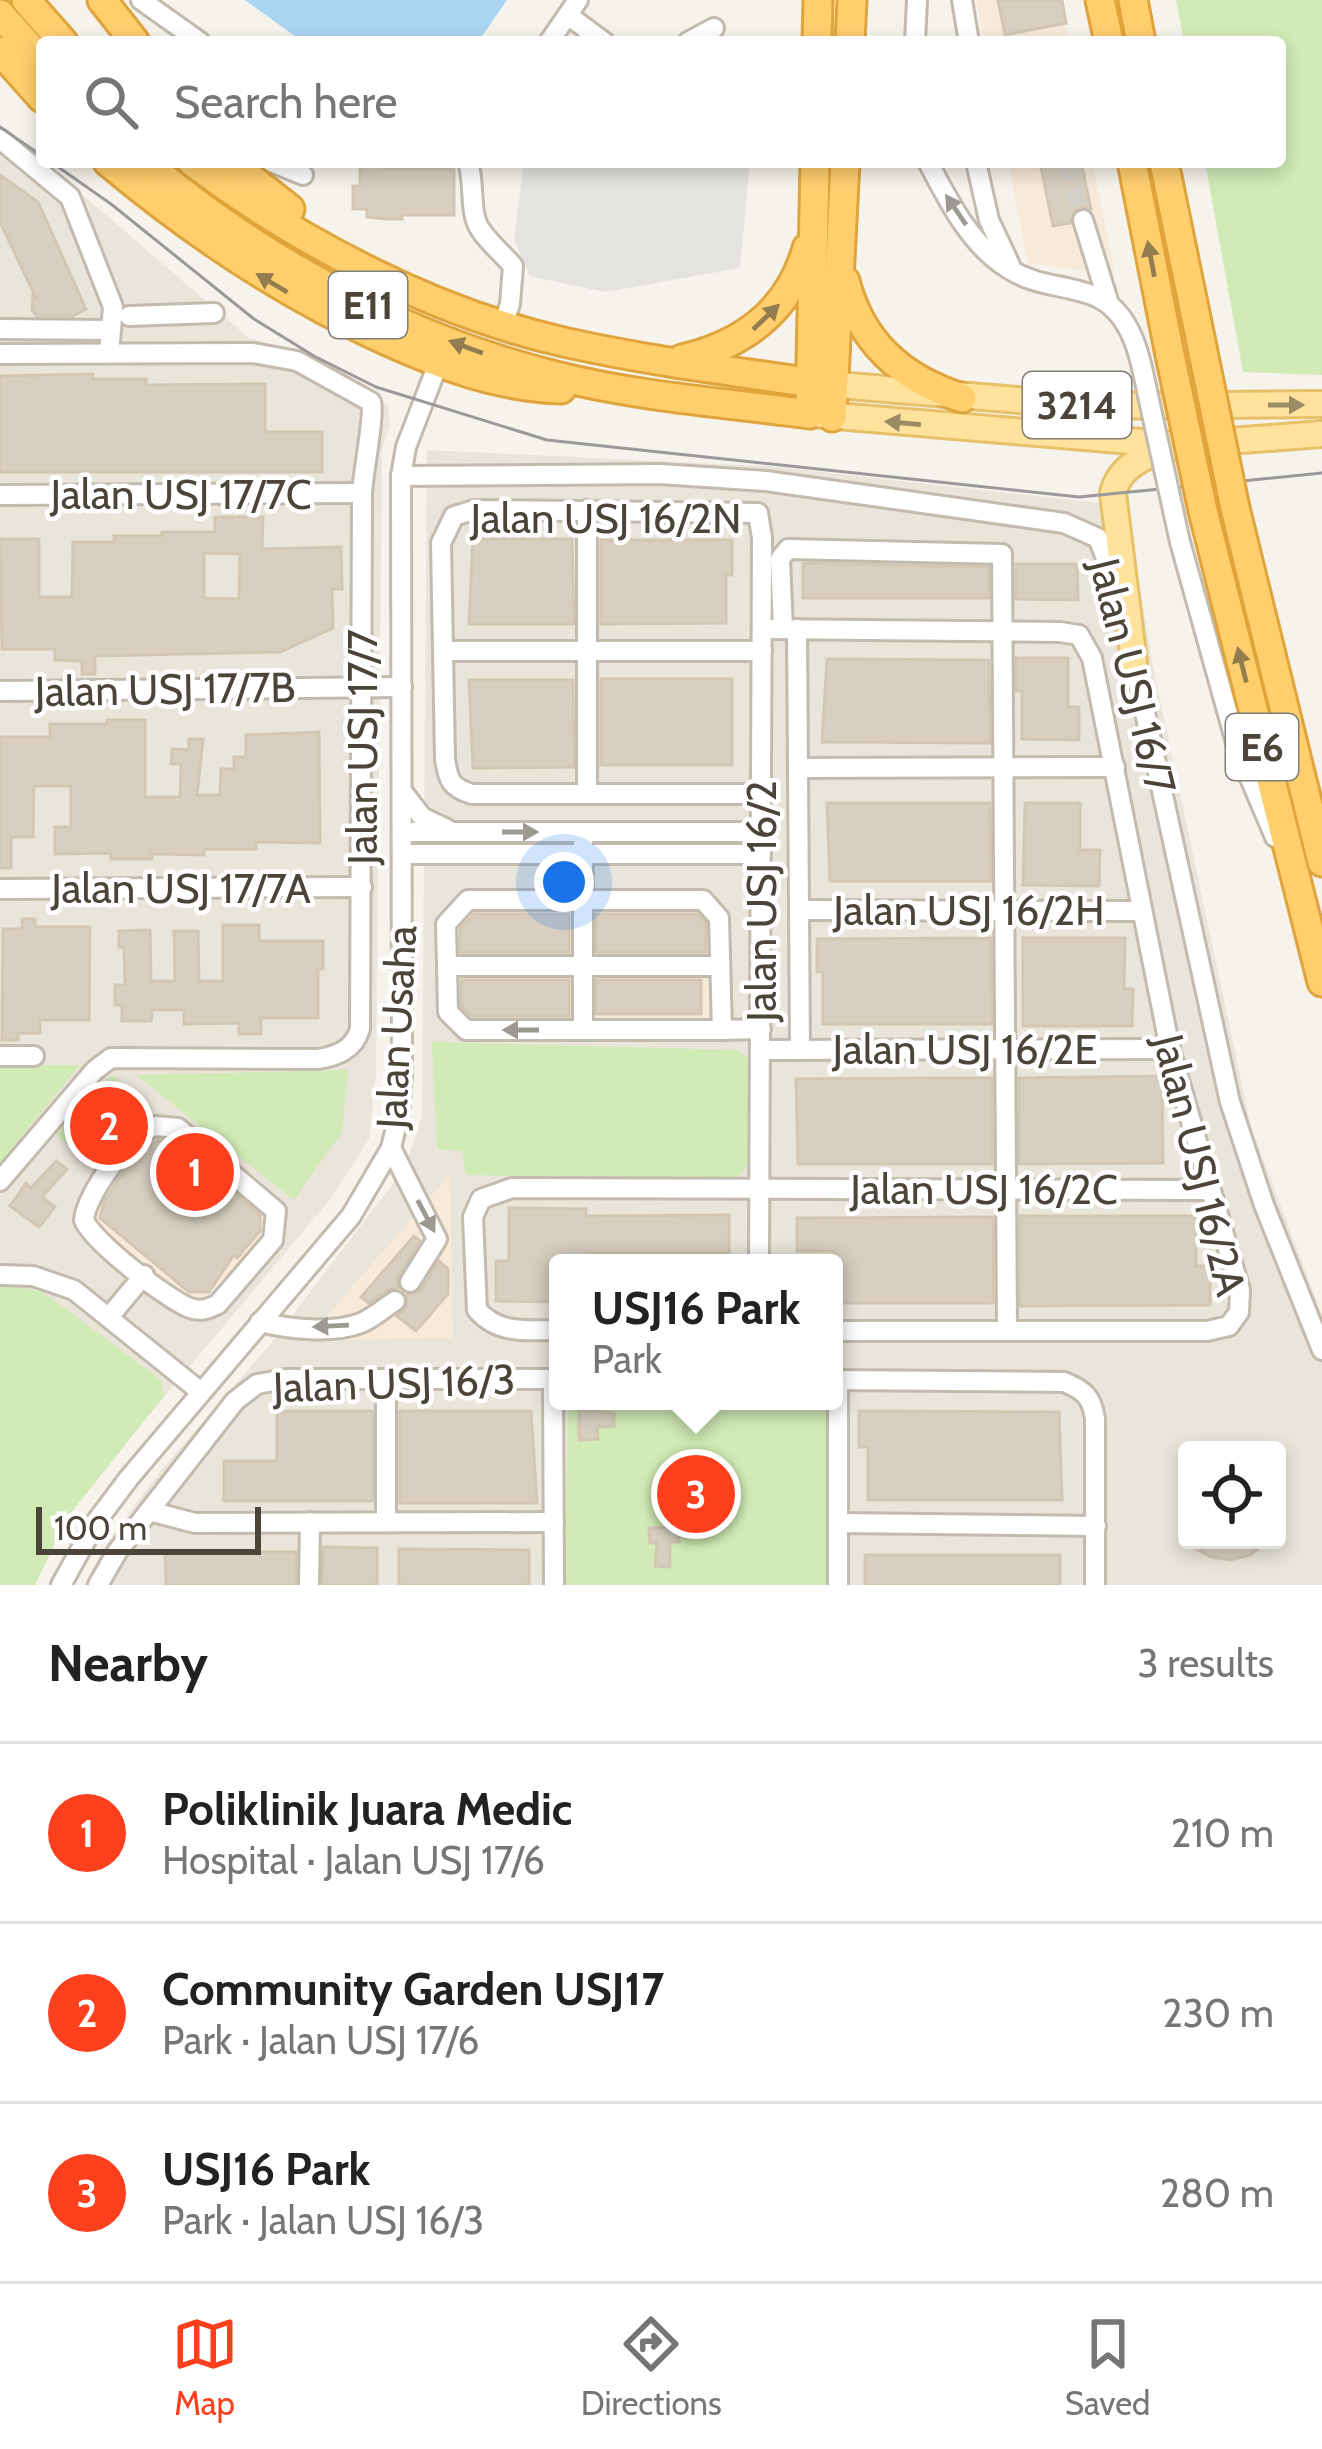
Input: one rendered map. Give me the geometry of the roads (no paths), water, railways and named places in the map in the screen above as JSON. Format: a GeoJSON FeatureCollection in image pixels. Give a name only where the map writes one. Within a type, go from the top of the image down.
{"type":"FeatureCollection","features":[{"type":"Feature","properties":{"kind":"highway"},"geometry":{"type":"LineString","coordinates":[[26,0],[58,36]]}},
{"type":"Feature","properties":{"kind":"highway"},"geometry":{"type":"LineString","coordinates":[[102,0],[129,36]]}},
{"type":"Feature","properties":{"kind":"highway"},"geometry":{"type":"LineString","coordinates":[[118,0],[144,36]]}},
{"type":"Feature","properties":{"kind":"highway"},"geometry":{"type":"LineString","coordinates":[[817,36],[818,0]]}},
{"type":"Feature","properties":{"kind":"highway"},"geometry":{"type":"LineString","coordinates":[[850,36],[852,0]]}},
{"type":"Feature","properties":{"kind":"highway"},"geometry":{"type":"LineString","coordinates":[[1100,0],[1107,36]]}},
{"type":"Feature","properties":{"kind":"highway"},"geometry":{"type":"LineString","coordinates":[[1133,0],[1140,36]]}},
{"type":"Feature","properties":{"kind":"highway"},"geometry":{"type":"LineString","coordinates":[[0,14],[36,54]]}},
{"type":"Feature","properties":{"kind":"highway"},"geometry":{"type":"LineString","coordinates":[[2,56],[36,92]]}},
{"type":"Feature","properties":{"kind":"highway"},"geometry":{"type":"LineString","coordinates":[[115,168],[196,233],[254,272],[324,313],[438,364],[508,386],[619,389]]}},
{"type":"Feature","properties":{"kind":"highway","name":"E11"},"geometry":{"type":"LineString","coordinates":[[153,168],[259,246],[356,300],[438,337],[514,364],[619,389],[821,416]]}},
{"type":"Feature","properties":{"kind":"highway","name":"E11"},"geometry":{"type":"LineString","coordinates":[[201,168],[304,237],[402,286],[503,325],[566,343],[666,362],[823,384]]}},
{"type":"Feature","properties":{"kind":"highway"},"geometry":{"type":"LineString","coordinates":[[253,168],[402,286]]}},
{"type":"Feature","properties":{"kind":"highway"},"geometry":{"type":"LineString","coordinates":[[815,168],[823,384]]}},
{"type":"Feature","properties":{"kind":"highway"},"geometry":{"type":"LineString","coordinates":[[821,416],[845,168]]}},
{"type":"Feature","properties":{"kind":"highway","name":"E6"},"geometry":{"type":"LineString","coordinates":[[1133,168],[1203,511],[1322,982]]}},
{"type":"Feature","properties":{"kind":"highway","name":"E6"},"geometry":{"type":"LineString","coordinates":[[1165,168],[1235,508],[1322,862]]}},
{"type":"Feature","properties":{"kind":"highway"},"geometry":{"type":"LineString","coordinates":[[666,362],[716,350],[767,319],[787,296],[801,269],[814,218]]}},
{"type":"Feature","properties":{"kind":"highway"},"geometry":{"type":"LineString","coordinates":[[841,242],[850,302],[873,342],[906,374],[962,398]]}},
{"type":"Feature","properties":{"kind":"main road","name":"3214"},"geometry":{"type":"LineString","coordinates":[[823,384],[1089,406],[1322,404]]}},
{"type":"Feature","properties":{"kind":"main road","name":"3214"},"geometry":{"type":"LineString","coordinates":[[821,416],[1178,445],[1322,434]]}},
{"type":"Feature","properties":{"kind":"main road"},"geometry":{"type":"LineString","coordinates":[[1134,662],[1113,494],[1123,473],[1140,459],[1178,445]]}},
{"type":"Feature","properties":{"kind":"street"},"geometry":{"type":"LineString","coordinates":[[142,0],[192,36]]}},
{"type":"Feature","properties":{"kind":"street"},"geometry":{"type":"LineString","coordinates":[[915,36],[917,0]]}},
{"type":"Feature","properties":{"kind":"street"},"geometry":{"type":"LineString","coordinates":[[962,0],[968,36]]}},
{"type":"Feature","properties":{"kind":"street"},"geometry":{"type":"LineString","coordinates":[[553,36],[573,8],[599,36]]}},
{"type":"Feature","properties":{"kind":"street"},"geometry":{"type":"LineString","coordinates":[[699,36],[714,28]]}},
{"type":"Feature","properties":{"kind":"street"},"geometry":{"type":"LineString","coordinates":[[0,139],[70,197],[142,353],[0,354]]}},
{"type":"Feature","properties":{"kind":"street"},"geometry":{"type":"LineString","coordinates":[[262,168],[303,175]]}},
{"type":"Feature","properties":{"kind":"street"},"geometry":{"type":"LineString","coordinates":[[470,168],[479,229],[513,266],[503,325]]}},
{"type":"Feature","properties":{"kind":"street"},"geometry":{"type":"LineString","coordinates":[[931,168],[983,249],[1032,283],[1090,293],[1124,321],[1139,351],[1180,542],[1238,750],[1296,885]]}},
{"type":"Feature","properties":{"kind":"street"},"geometry":{"type":"LineString","coordinates":[[978,168],[999,249],[1016,274]]}},
{"type":"Feature","properties":{"kind":"street"},"geometry":{"type":"LineString","coordinates":[[1083,220],[1109,304]]}},
{"type":"Feature","properties":{"kind":"street"},"geometry":{"type":"LineString","coordinates":[[121,311],[214,313]]}},
{"type":"Feature","properties":{"kind":"street"},"geometry":{"type":"LineString","coordinates":[[109,353],[110,330],[121,311]]}},
{"type":"Feature","properties":{"kind":"street"},"geometry":{"type":"LineString","coordinates":[[0,328],[110,330]]}},
{"type":"Feature","properties":{"kind":"street","name":"Jalan USJ 17/7"},"geometry":{"type":"LineString","coordinates":[[0,1181],[95,1070],[111,1058],[331,1057],[357,1040],[361,1029],[362,493],[364,450],[374,411],[371,402],[297,361],[254,353],[142,353]]}},
{"type":"Feature","properties":{"kind":"street","name":"Jalan Usaha"},"geometry":{"type":"LineString","coordinates":[[61,1585],[96,1522],[351,1216],[391,1148],[402,1075],[401,476],[406,447],[438,364]]}},
{"type":"Feature","properties":{"kind":"street","name":"Jalan USJ 16/7"},"geometry":{"type":"LineString","coordinates":[[401,476],[660,474],[766,481],[1064,523],[1098,538],[1109,556],[1134,662],[1230,1102],[1264,1205],[1322,1349]]}},
{"type":"Feature","properties":{"kind":"street","name":"Jalan USJ 17/7C"},"geometry":{"type":"LineString","coordinates":[[0,495],[362,493]]}},
{"type":"Feature","properties":{"kind":"street","name":"Jalan USJ 16/2N"},"geometry":{"type":"LineString","coordinates":[[443,651],[443,534],[454,516],[474,510],[758,513],[762,538]]}},
{"type":"Feature","properties":{"kind":"street"},"geometry":{"type":"LineString","coordinates":[[587,510],[587,794]]}},
{"type":"Feature","properties":{"kind":"street","name":"Jalan USJ 16/2"},"geometry":{"type":"LineString","coordinates":[[759,1254],[762,538]]}},
{"type":"Feature","properties":{"kind":"street","name":"Jalan USJ 16/2"},"geometry":{"type":"LineString","coordinates":[[800,1049],[798,768],[790,629],[780,559],[788,549],[999,551],[1005,566],[1005,631]]}},
{"type":"Feature","properties":{"kind":"street"},"geometry":{"type":"LineString","coordinates":[[762,629],[1005,631],[1007,1331]]}},
{"type":"Feature","properties":{"kind":"street","name":"Jalan USJ 16/2A"},"geometry":{"type":"LineString","coordinates":[[843,1330],[1208,1331],[1229,1326],[1239,1312],[1240,1291],[1170,1049],[1092,658],[1079,635],[1005,631]]}},
{"type":"Feature","properties":{"kind":"street"},"geometry":{"type":"LineString","coordinates":[[761,794],[472,794],[457,789],[448,778],[445,759],[443,651],[762,650]]}},
{"type":"Feature","properties":{"kind":"street","name":"Jalan USJ 17/7B"},"geometry":{"type":"LineString","coordinates":[[0,691],[402,688]]}},
{"type":"Feature","properties":{"kind":"street"},"geometry":{"type":"LineString","coordinates":[[798,768],[1114,767]]}},
{"type":"Feature","properties":{"kind":"street"},"geometry":{"type":"LineString","coordinates":[[402,791],[422,817],[455,832]]}},
{"type":"Feature","properties":{"kind":"street"},"geometry":{"type":"LineString","coordinates":[[403,832],[761,832]]}},
{"type":"Feature","properties":{"kind":"street"},"geometry":{"type":"LineString","coordinates":[[583,832],[583,1030]]}},
{"type":"Feature","properties":{"kind":"street"},"geometry":{"type":"LineString","coordinates":[[403,854],[760,854]]}},
{"type":"Feature","properties":{"kind":"street"},"geometry":{"type":"LineString","coordinates":[[403,896],[415,871],[459,854]]}},
{"type":"Feature","properties":{"kind":"street","name":"Jalan USJ 17/7A"},"geometry":{"type":"LineString","coordinates":[[0,889],[362,887]]}},
{"type":"Feature","properties":{"kind":"street"},"geometry":{"type":"LineString","coordinates":[[722,1030],[719,919],[703,900],[467,900],[446,924],[448,1012],[466,1030],[722,1030],[760,1029]]}},
{"type":"Feature","properties":{"kind":"street","name":"Jalan USJ 16/2H"},"geometry":{"type":"LineString","coordinates":[[799,910],[1140,910]]}},
{"type":"Feature","properties":{"kind":"street"},"geometry":{"type":"LineString","coordinates":[[447,966],[721,966]]}},
{"type":"Feature","properties":{"kind":"street","name":"Jalan USJ 16/2E"},"geometry":{"type":"LineString","coordinates":[[760,1049],[1170,1049]]}},
{"type":"Feature","properties":{"kind":"street"},"geometry":{"type":"LineString","coordinates":[[0,1057],[34,1057]]}},
{"type":"Feature","properties":{"kind":"street"},"geometry":{"type":"LineString","coordinates":[[146,1128],[178,1128],[271,1204],[277,1230],[232,1288],[208,1309],[178,1302],[145,1275],[88,1230],[85,1210],[94,1189],[146,1128]]}},
{"type":"Feature","properties":{"kind":"street"},"geometry":{"type":"LineString","coordinates":[[391,1148],[437,1239],[410,1282]]}},
{"type":"Feature","properties":{"kind":"street","name":"Jalan USJ 16/2C"},"geometry":{"type":"LineString","coordinates":[[549,1330],[509,1330],[486,1320],[474,1299],[476,1207],[482,1199],[512,1188],[1209,1190]]}},
{"type":"Feature","properties":{"kind":"street"},"geometry":{"type":"LineString","coordinates":[[0,1275],[34,1276],[62,1284],[201,1392]]}},
{"type":"Feature","properties":{"kind":"street"},"geometry":{"type":"LineString","coordinates":[[109,1317],[145,1275]]}},
{"type":"Feature","properties":{"kind":"street"},"geometry":{"type":"LineString","coordinates":[[260,1322],[286,1328],[347,1326],[363,1322],[395,1301]]}},
{"type":"Feature","properties":{"kind":"street","name":"Jalan USJ 16/3"},"geometry":{"type":"LineString","coordinates":[[149,1511],[235,1401],[247,1390],[271,1381],[549,1378]]}},
{"type":"Feature","properties":{"kind":"street"},"geometry":{"type":"LineString","coordinates":[[386,1379],[386,1522]]}},
{"type":"Feature","properties":{"kind":"street"},"geometry":{"type":"LineString","coordinates":[[843,1380],[1064,1382],[1084,1390],[1094,1406],[1095,1420],[1095,1585]]}},
{"type":"Feature","properties":{"kind":"street"},"geometry":{"type":"LineString","coordinates":[[554,1585],[555,1410]]}},
{"type":"Feature","properties":{"kind":"street"},"geometry":{"type":"LineString","coordinates":[[836,1410],[838,1585]]}},
{"type":"Feature","properties":{"kind":"street"},"geometry":{"type":"LineString","coordinates":[[98,1585],[149,1511],[195,1523],[554,1522]]}},
{"type":"Feature","properties":{"kind":"street"},"geometry":{"type":"LineString","coordinates":[[309,1585],[310,1522]]}},
{"type":"Feature","properties":{"kind":"street"},"geometry":{"type":"LineString","coordinates":[[838,1523],[1096,1526]]}},
{"type":"Feature","properties":{"kind":"water"},"geometry":{"type":"Polygon","coordinates":[[[245,0],[507,0],[482,36],[295,36],[245,0]]]}},
{"type":"Feature","properties":{"kind":"tunnel"},"geometry":{"type":"LineString","coordinates":[[1068,168],[1083,220]]}},
{"type":"Feature","properties":{"kind":"tram line"},"geometry":{"type":"LineString","coordinates":[[0,127],[36,152]]}},
{"type":"Feature","properties":{"kind":"tram line"},"geometry":{"type":"LineString","coordinates":[[60,168],[254,319],[314,356],[376,387],[547,440],[1079,497],[1322,473]]}},
{"type":"Feature","properties":{"kind":"place","name":"Community Garden USJ17"},"geometry":{"type":"Point","coordinates":[109,1126]}},
{"type":"Feature","properties":{"kind":"place","name":"Poliklinik Juara Medic"},"geometry":{"type":"Point","coordinates":[195,1172]}},
{"type":"Feature","properties":{"kind":"place","name":"USJ16 Park"},"geometry":{"type":"Point","coordinates":[696,1494]}}]}
